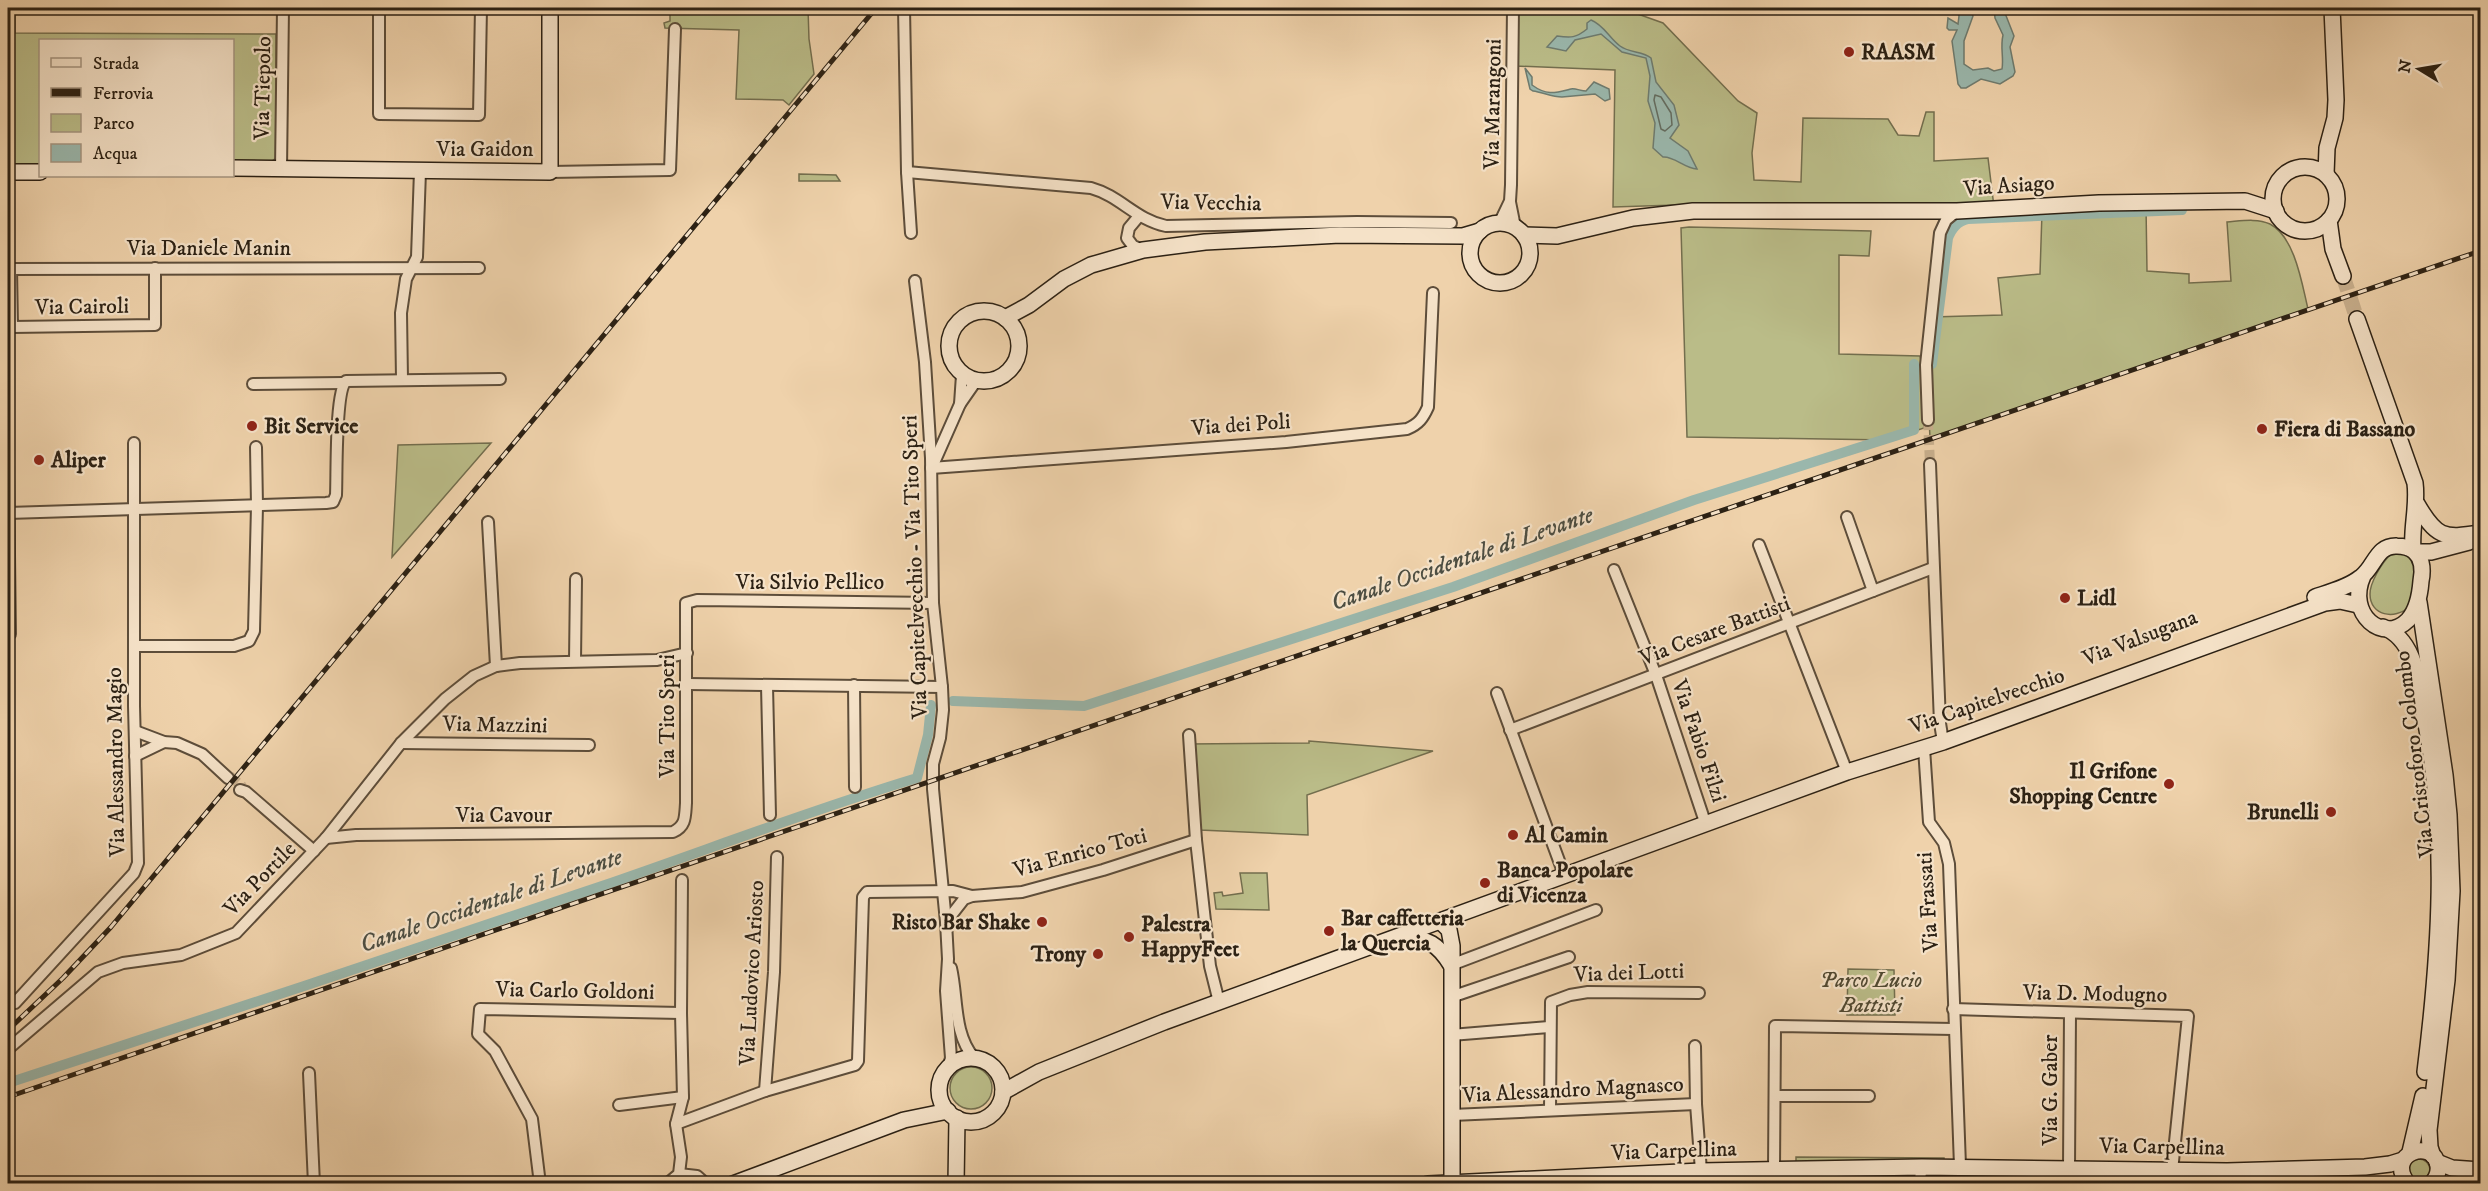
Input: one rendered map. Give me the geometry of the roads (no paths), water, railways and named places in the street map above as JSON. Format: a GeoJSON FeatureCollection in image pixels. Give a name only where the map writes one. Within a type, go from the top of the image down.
{"type":"FeatureCollection","features":[{"type":"Feature","properties":{"kind":"main road"},"geometry":{"type":"LineString","coordinates":[[550,8],[550,172]]}},
{"type":"Feature","properties":{"kind":"main road","name":"Via Asiago"},"geometry":{"type":"LineString","coordinates":[[2332,8],[2336,100],[2335,118],[2327,148],[2326,174],[2337,191],[2337,201],[2329,220],[2333,249],[2343,276]]}},
{"type":"Feature","properties":{"kind":"main road","name":"Via Asiago"},"geometry":{"type":"LineString","coordinates":[[2245,201],[2276,186],[2290,170],[2311,167],[2327,148]]}},
{"type":"Feature","properties":{"kind":"main road"},"geometry":{"type":"LineString","coordinates":[[2311,167],[2326,174]]}},
{"type":"Feature","properties":{"kind":"main road","name":"Via Gaidon"},"geometry":{"type":"LineString","coordinates":[[234,168],[550,172]]}},
{"type":"Feature","properties":{"kind":"main road"},"geometry":{"type":"LineString","coordinates":[[8,172],[39,172]]}},
{"type":"Feature","properties":{"kind":"main road"},"geometry":{"type":"LineString","coordinates":[[2276,186],[2274,203],[2276,211]]}},
{"type":"Feature","properties":{"kind":"main road","name":"Via Asiago"},"geometry":{"type":"LineString","coordinates":[[1957,211],[2099,203],[2245,201],[2276,211],[2290,227],[2311,230],[2333,249]]}},
{"type":"Feature","properties":{"kind":"main road"},"geometry":{"type":"LineString","coordinates":[[1452,230],[1478,273],[1492,282],[1500,283],[1508,282],[1522,274],[1537,249],[1557,236],[1633,218],[1693,211],[1957,211]]}},
{"type":"Feature","properties":{"kind":"main road"},"geometry":{"type":"LineString","coordinates":[[2311,230],[2329,220]]}},
{"type":"Feature","properties":{"kind":"main road"},"geometry":{"type":"LineString","coordinates":[[1513,229],[1530,250],[1529,259]]}},
{"type":"Feature","properties":{"kind":"main road"},"geometry":{"type":"LineString","coordinates":[[1010,323],[1029,305],[1064,279],[1091,266],[1143,250],[1205,242],[1452,230],[1513,229],[1557,236]]}},
{"type":"Feature","properties":{"kind":"main road"},"geometry":{"type":"LineString","coordinates":[[1471,258],[1472,244],[1480,231]]}},
{"type":"Feature","properties":{"kind":"main road"},"geometry":{"type":"LineString","coordinates":[[979,311],[988,311],[1010,323],[1019,349],[1012,368],[997,380],[970,378],[955,367],[949,353],[949,340],[955,325],[962,318],[979,311]]}},
{"type":"Feature","properties":{"kind":"main road"},"geometry":{"type":"LineString","coordinates":[[2357,319],[2415,483],[2417,504],[2412,525],[2414,551],[2422,564],[2422,580],[2418,598],[2408,619],[2397,627],[2383,627],[2364,617],[2358,605],[2358,589],[2363,576]]}},
{"type":"Feature","properties":{"kind":"main road"},"geometry":{"type":"LineString","coordinates":[[2417,504],[2430,525],[2443,535],[2455,537],[2481,532]]}},
{"type":"Feature","properties":{"kind":"main road","name":"Via Valsugana"},"geometry":{"type":"LineString","coordinates":[[1868,765],[2325,594],[2363,576],[2375,557],[2412,525]]}},
{"type":"Feature","properties":{"kind":"main road"},"geometry":{"type":"LineString","coordinates":[[2422,580],[2437,562],[2481,537]]}},
{"type":"Feature","properties":{"kind":"main road"},"geometry":{"type":"LineString","coordinates":[[2389,546],[2402,546],[2414,551],[2431,552],[2466,544]]}},
{"type":"Feature","properties":{"kind":"main road","name":"Via Cristoforo Colombo"},"geometry":{"type":"LineString","coordinates":[[2418,598],[2445,776],[2451,855],[2451,935],[2448,980],[2429,1130],[2434,1170]]}},
{"type":"Feature","properties":{"kind":"main road","name":"Via Capitelvecchio"},"geometry":{"type":"LineString","coordinates":[[1868,765],[1924,748],[1942,738],[2325,603],[2340,601],[2358,605]]}},
{"type":"Feature","properties":{"kind":"main road","name":"Via Cristoforo Colombo"},"geometry":{"type":"LineString","coordinates":[[2383,627],[2403,640],[2415,670],[2430,739],[2440,827],[2440,916],[2434,996],[2419,1119],[2401,1171],[2406,1183]]}},
{"type":"Feature","properties":{"kind":"main road"},"geometry":{"type":"LineString","coordinates":[[1003,1092],[1039,1072],[1219,1002],[1868,765]]}},
{"type":"Feature","properties":{"kind":"main road"},"geometry":{"type":"LineString","coordinates":[[1449,956],[1460,927],[1472,911]]}},
{"type":"Feature","properties":{"kind":"main road"},"geometry":{"type":"LineString","coordinates":[[1441,922],[1449,930],[1452,1183]]}},
{"type":"Feature","properties":{"kind":"main road"},"geometry":{"type":"LineString","coordinates":[[1394,939],[1414,938],[1430,942],[1449,956]]}},
{"type":"Feature","properties":{"kind":"main road"},"geometry":{"type":"LineString","coordinates":[[733,1184],[904,1120],[927,1105],[939,1093],[941,1079],[948,1068],[961,1059],[974,1058],[992,1065],[998,1073],[1003,1092],[996,1110],[981,1120],[964,1139],[957,1155]]}},
{"type":"Feature","properties":{"kind":"main road"},"geometry":{"type":"LineString","coordinates":[[998,1073],[1039,1072]]}},
{"type":"Feature","properties":{"kind":"main road"},"geometry":{"type":"LineString","coordinates":[[939,1093],[952,1115],[957,1155],[956,1184]]}},
{"type":"Feature","properties":{"kind":"main road"},"geometry":{"type":"LineString","coordinates":[[904,1120],[952,1115],[971,1122],[981,1120]]}},
{"type":"Feature","properties":{"kind":"main road"},"geometry":{"type":"LineString","coordinates":[[2365,1167],[2422,1150],[2434,1170],[2452,1168],[2474,1170]]}},
{"type":"Feature","properties":{"kind":"main road","name":"Via Carpellina"},"geometry":{"type":"LineString","coordinates":[[1428,1184],[1701,1171],[1960,1166],[2172,1171],[2365,1167]]}},
{"type":"Feature","properties":{"kind":"main road"},"geometry":{"type":"LineString","coordinates":[[2365,1167],[2389,1172],[2406,1183]]}},
{"type":"Feature","properties":{"kind":"street","name":"Via Tiepolo"},"geometry":{"type":"LineString","coordinates":[[281,169],[283,8]]}},
{"type":"Feature","properties":{"kind":"street"},"geometry":{"type":"LineString","coordinates":[[379,8],[379,114],[479,115],[481,8]]}},
{"type":"Feature","properties":{"kind":"street"},"geometry":{"type":"LineString","coordinates":[[904,8],[907,172],[911,233]]}},
{"type":"Feature","properties":{"kind":"street","name":"Via Marangoni"},"geometry":{"type":"LineString","coordinates":[[1513,8],[1510,201],[1513,229]]}},
{"type":"Feature","properties":{"kind":"street"},"geometry":{"type":"LineString","coordinates":[[550,172],[670,170],[675,29]]}},
{"type":"Feature","properties":{"kind":"street"},"geometry":{"type":"LineString","coordinates":[[402,378],[401,313],[406,279],[417,257],[420,171]]}},
{"type":"Feature","properties":{"kind":"street","name":"Via Vecchia"},"geometry":{"type":"LineString","coordinates":[[907,172],[1091,188],[1110,196],[1145,220],[1166,226],[1357,222],[1452,230]]}},
{"type":"Feature","properties":{"kind":"street","name":"Via Asiago"},"geometry":{"type":"LineString","coordinates":[[1929,211],[1934,216],[1940,232]]}},
{"type":"Feature","properties":{"kind":"street","name":"Via Asiago"},"geometry":{"type":"LineString","coordinates":[[1940,232],[1946,220],[1957,211]]}},
{"type":"Feature","properties":{"kind":"street"},"geometry":{"type":"LineString","coordinates":[[1113,258],[1127,238],[1129,228],[1139,216]]}},
{"type":"Feature","properties":{"kind":"street"},"geometry":{"type":"LineString","coordinates":[[1928,420],[1926,365],[1940,232]]}},
{"type":"Feature","properties":{"kind":"street"},"geometry":{"type":"LineString","coordinates":[[1127,238],[1133,246],[1143,250]]}},
{"type":"Feature","properties":{"kind":"street","name":"Via Daniele Manin"},"geometry":{"type":"LineString","coordinates":[[9,268],[479,268]]}},
{"type":"Feature","properties":{"kind":"street","name":"Via Cairoli"},"geometry":{"type":"LineString","coordinates":[[9,268],[12,327],[155,326],[155,268]]}},
{"type":"Feature","properties":{"kind":"street","name":"Via Capitelvecchio - Via Tito Speri"},"geometry":{"type":"LineString","coordinates":[[915,281],[925,362],[931,468],[933,603],[942,687],[940,738],[934,756],[933,774],[948,959]]}},
{"type":"Feature","properties":{"kind":"street","name":"Via dei Poli"},"geometry":{"type":"LineString","coordinates":[[931,468],[1286,442],[1407,429],[1416,426],[1428,407],[1433,293]]}},
{"type":"Feature","properties":{"kind":"street"},"geometry":{"type":"LineString","coordinates":[[253,384],[343,383],[402,378],[500,379]]}},
{"type":"Feature","properties":{"kind":"street"},"geometry":{"type":"LineString","coordinates":[[931,468],[970,378]]}},
{"type":"Feature","properties":{"kind":"street"},"geometry":{"type":"LineString","coordinates":[[8,513],[333,502],[336,495],[340,400],[343,383]]}},
{"type":"Feature","properties":{"kind":"street","name":"Via Alessandro Magio"},"geometry":{"type":"LineString","coordinates":[[15,1003],[134,873],[138,863],[135,756],[134,443]]}},
{"type":"Feature","properties":{"kind":"street"},"geometry":{"type":"LineString","coordinates":[[134,646],[234,646],[249,641],[254,631],[256,447]]}},
{"type":"Feature","properties":{"kind":"street"},"geometry":{"type":"LineString","coordinates":[[1930,464],[1942,738]]}},
{"type":"Feature","properties":{"kind":"street"},"geometry":{"type":"LineString","coordinates":[[8,474],[10,634]]}},
{"type":"Feature","properties":{"kind":"street"},"geometry":{"type":"LineString","coordinates":[[1847,517],[1873,591]]}},
{"type":"Feature","properties":{"kind":"street"},"geometry":{"type":"LineString","coordinates":[[488,522],[496,666]]}},
{"type":"Feature","properties":{"kind":"street"},"geometry":{"type":"LineString","coordinates":[[1759,545],[1847,772]]}},
{"type":"Feature","properties":{"kind":"street","name":"Via Cesare Battisti"},"geometry":{"type":"LineString","coordinates":[[1509,730],[1934,568]]}},
{"type":"Feature","properties":{"kind":"street","name":"Via Fabio Filzi"},"geometry":{"type":"LineString","coordinates":[[1614,570],[1656,675],[1706,825]]}},
{"type":"Feature","properties":{"kind":"street"},"geometry":{"type":"LineString","coordinates":[[575,661],[576,579]]}},
{"type":"Feature","properties":{"kind":"street","name":"Via Silvio Pellico"},"geometry":{"type":"LineString","coordinates":[[686,603],[697,600],[933,603]]}},
{"type":"Feature","properties":{"kind":"street","name":"Via Tito Speri"},"geometry":{"type":"LineString","coordinates":[[681,828],[685,821],[686,803],[688,684],[686,603]]}},
{"type":"Feature","properties":{"kind":"street","name":"Via Portile"},"geometry":{"type":"LineString","coordinates":[[8,1049],[98,972],[123,963],[181,955],[229,937],[258,912],[326,838],[401,743],[445,699],[474,676],[496,666],[520,663],[657,660],[687,653]]}},
{"type":"Feature","properties":{"kind":"street"},"geometry":{"type":"LineString","coordinates":[[688,684],[942,687]]}},
{"type":"Feature","properties":{"kind":"street"},"geometry":{"type":"LineString","coordinates":[[854,685],[855,786]]}},
{"type":"Feature","properties":{"kind":"street"},"geometry":{"type":"LineString","coordinates":[[767,686],[770,815]]}},
{"type":"Feature","properties":{"kind":"street"},"geometry":{"type":"LineString","coordinates":[[1497,693],[1565,877]]}},
{"type":"Feature","properties":{"kind":"street"},"geometry":{"type":"LineString","coordinates":[[135,731],[164,742],[177,743],[202,754],[227,776]]}},
{"type":"Feature","properties":{"kind":"street"},"geometry":{"type":"LineString","coordinates":[[1189,735],[1196,840],[1210,973],[1219,1002]]}},
{"type":"Feature","properties":{"kind":"street"},"geometry":{"type":"LineString","coordinates":[[135,756],[164,742]]}},
{"type":"Feature","properties":{"kind":"street","name":"Via Mazzini"},"geometry":{"type":"LineString","coordinates":[[401,743],[589,745]]}},
{"type":"Feature","properties":{"kind":"street","name":"Via Frassati"},"geometry":{"type":"LineString","coordinates":[[1924,748],[1929,822],[1944,843],[1949,864],[1960,1166]]}},
{"type":"Feature","properties":{"kind":"street"},"geometry":{"type":"LineString","coordinates":[[243,790],[314,851]]}},
{"type":"Feature","properties":{"kind":"street","name":"Via Cavour"},"geometry":{"type":"LineString","coordinates":[[326,838],[368,835],[664,834],[681,828]]}},
{"type":"Feature","properties":{"kind":"street","name":"Via Enrico Toti"},"geometry":{"type":"LineString","coordinates":[[765,1091],[855,1065],[858,1061],[865,895],[867,892],[953,891],[972,896],[1022,892],[1103,870],[1196,840]]}},
{"type":"Feature","properties":{"kind":"street","name":"Via Ludovico Ariosto"},"geometry":{"type":"LineString","coordinates":[[765,1091],[774,972],[777,857]]}},
{"type":"Feature","properties":{"kind":"street"},"geometry":{"type":"LineString","coordinates":[[667,1184],[679,1174],[681,1157],[676,1124],[683,1097],[682,880]]}},
{"type":"Feature","properties":{"kind":"street"},"geometry":{"type":"LineString","coordinates":[[946,922],[964,899],[972,896]]}},
{"type":"Feature","properties":{"kind":"street"},"geometry":{"type":"LineString","coordinates":[[1449,956],[1596,910]]}},
{"type":"Feature","properties":{"kind":"street"},"geometry":{"type":"LineString","coordinates":[[1451,998],[1569,957]]}},
{"type":"Feature","properties":{"kind":"street"},"geometry":{"type":"LineString","coordinates":[[948,959],[955,987],[960,1037],[974,1058]]}},
{"type":"Feature","properties":{"kind":"street"},"geometry":{"type":"LineString","coordinates":[[948,959],[946,991],[951,1058],[948,1068]]}},
{"type":"Feature","properties":{"kind":"street","name":"Via dei Lotti"},"geometry":{"type":"LineString","coordinates":[[1550,1110],[1551,1002],[1570,994],[1588,992],[1699,993]]}},
{"type":"Feature","properties":{"kind":"street","name":"Via Carlo Goldoni"},"geometry":{"type":"LineString","coordinates":[[540,1184],[532,1119],[495,1051],[478,1034],[480,1009],[681,1013]]}},
{"type":"Feature","properties":{"kind":"street","name":"Via D. Modugno"},"geometry":{"type":"LineString","coordinates":[[1953,1009],[2188,1016],[2172,1171]]}},
{"type":"Feature","properties":{"kind":"street","name":"Via G. Gaber"},"geometry":{"type":"LineString","coordinates":[[2069,1168],[2070,1013]]}},
{"type":"Feature","properties":{"kind":"street"},"geometry":{"type":"LineString","coordinates":[[1774,1170],[1775,1026],[1954,1029]]}},
{"type":"Feature","properties":{"kind":"street"},"geometry":{"type":"LineString","coordinates":[[1451,1035],[1549,1027]]}},
{"type":"Feature","properties":{"kind":"street","name":"Via Alessandro Magnasco"},"geometry":{"type":"LineString","coordinates":[[1695,1046],[1701,1171]]}},
{"type":"Feature","properties":{"kind":"street"},"geometry":{"type":"LineString","coordinates":[[309,1073],[314,1184]]}},
{"type":"Feature","properties":{"kind":"street"},"geometry":{"type":"LineString","coordinates":[[676,1124],[765,1091]]}},
{"type":"Feature","properties":{"kind":"street"},"geometry":{"type":"LineString","coordinates":[[1775,1096],[1869,1096]]}},
{"type":"Feature","properties":{"kind":"street"},"geometry":{"type":"LineString","coordinates":[[619,1106],[683,1097]]}},
{"type":"Feature","properties":{"kind":"street","name":"Via Alessandro Magnasco"},"geometry":{"type":"LineString","coordinates":[[1452,1115],[1696,1104]]}},
{"type":"Feature","properties":{"kind":"street"},"geometry":{"type":"LineString","coordinates":[[1920,1184],[1922,1167]]}},
{"type":"Feature","properties":{"kind":"street"},"geometry":{"type":"LineString","coordinates":[[679,1174],[697,1176],[706,1184]]}},
{"type":"Feature","properties":{"kind":"water"},"geometry":{"type":"Polygon","coordinates":[[[1955,8],[1970,8],[1973,16],[1964,41],[1964,64],[1973,70],[1988,68],[1994,71],[2002,69],[2003,35],[1995,18],[1994,8],[2003,8],[2014,36],[2010,47],[2015,72],[2013,76],[2000,84],[1981,79],[1966,88],[1961,88],[1958,84],[1952,41],[1957,30],[1947,28],[1948,18],[1958,24],[1959,16],[1955,8]]]}},
{"type":"Feature","properties":{"kind":"water"},"geometry":{"type":"Polygon","coordinates":[[[1591,20],[1620,46],[1651,58],[1656,82],[1674,105],[1679,125],[1670,138],[1688,151],[1697,169],[1663,157],[1653,148],[1655,123],[1648,101],[1650,76],[1646,58],[1622,52],[1601,34],[1575,40],[1566,51],[1547,47],[1557,36],[1570,37],[1580,34],[1587,29],[1587,23],[1591,20]]]}},
{"type":"Feature","properties":{"kind":"water"},"geometry":{"type":"Polygon","coordinates":[[[1525,68],[1532,77],[1532,85],[1542,91],[1556,92],[1573,89],[1586,91],[1594,82],[1609,89],[1610,99],[1605,101],[1595,94],[1562,97],[1533,91],[1530,89],[1525,68]]]}},
{"type":"Feature","properties":{"kind":"waterway","name":"Canale Occidentale di Levante"},"geometry":{"type":"LineString","coordinates":[[1932,364],[1948,238],[1953,228],[1961,222],[1968,219],[2182,210]]}},
{"type":"Feature","properties":{"kind":"waterway","name":"Canale Occidentale di Levante"},"geometry":{"type":"LineString","coordinates":[[953,701],[1084,706],[1453,587],[1694,500],[1914,430],[1914,364]]}},
{"type":"Feature","properties":{"kind":"waterway","name":"Canale Occidentale di Levante"},"geometry":{"type":"LineString","coordinates":[[8,1083],[454,936],[917,778],[928,735],[931,705]]}},
{"type":"Feature","properties":{"kind":"tunnel"},"geometry":{"type":"LineString","coordinates":[[2343,276],[2357,319]]}},
{"type":"Feature","properties":{"kind":"tunnel"},"geometry":{"type":"LineString","coordinates":[[1928,420],[1930,464]]}},
{"type":"Feature","properties":{"kind":"tunnel"},"geometry":{"type":"LineString","coordinates":[[230,776],[243,787]]}},
{"type":"Feature","properties":{"kind":"railway"},"geometry":{"type":"LineString","coordinates":[[8,1030],[63,978],[111,927],[876,8]]}},
{"type":"Feature","properties":{"kind":"railway"},"geometry":{"type":"LineString","coordinates":[[8,1097],[2480,251]]}},
{"type":"Feature","properties":{"kind":"place","name":"RAASM"},"geometry":{"type":"Point","coordinates":[1849,52]}},
{"type":"Feature","properties":{"kind":"place","name":"Bit Service"},"geometry":{"type":"Point","coordinates":[252,426]}},
{"type":"Feature","properties":{"kind":"place","name":"Fiera di Bassano"},"geometry":{"type":"Point","coordinates":[2262,429]}},
{"type":"Feature","properties":{"kind":"place","name":"Aliper"},"geometry":{"type":"Point","coordinates":[39,460]}},
{"type":"Feature","properties":{"kind":"place","name":"Lidl"},"geometry":{"type":"Point","coordinates":[2065,598]}},
{"type":"Feature","properties":{"kind":"place","name":"Il Grifone Shopping Centre"},"geometry":{"type":"Point","coordinates":[2169,784]}},
{"type":"Feature","properties":{"kind":"place","name":"Brunelli"},"geometry":{"type":"Point","coordinates":[2331,812]}},
{"type":"Feature","properties":{"kind":"place","name":"Al Camin"},"geometry":{"type":"Point","coordinates":[1513,835]}},
{"type":"Feature","properties":{"kind":"place","name":"Banca Popolare di Vicenza"},"geometry":{"type":"Point","coordinates":[1485,883]}},
{"type":"Feature","properties":{"kind":"place","name":"Risto Bar Shake"},"geometry":{"type":"Point","coordinates":[1042,922]}},
{"type":"Feature","properties":{"kind":"place","name":"Bar caffetteria la Quercia"},"geometry":{"type":"Point","coordinates":[1329,931]}},
{"type":"Feature","properties":{"kind":"place","name":"Palestra HappyFeet"},"geometry":{"type":"Point","coordinates":[1129,937]}},
{"type":"Feature","properties":{"kind":"place","name":"Trony"},"geometry":{"type":"Point","coordinates":[1098,954]}},
{"type":"Feature","properties":{"kind":"park label","name":"Parco Lucio Battisti"},"geometry":{"type":"Point","coordinates":[1871,992]}}]}
